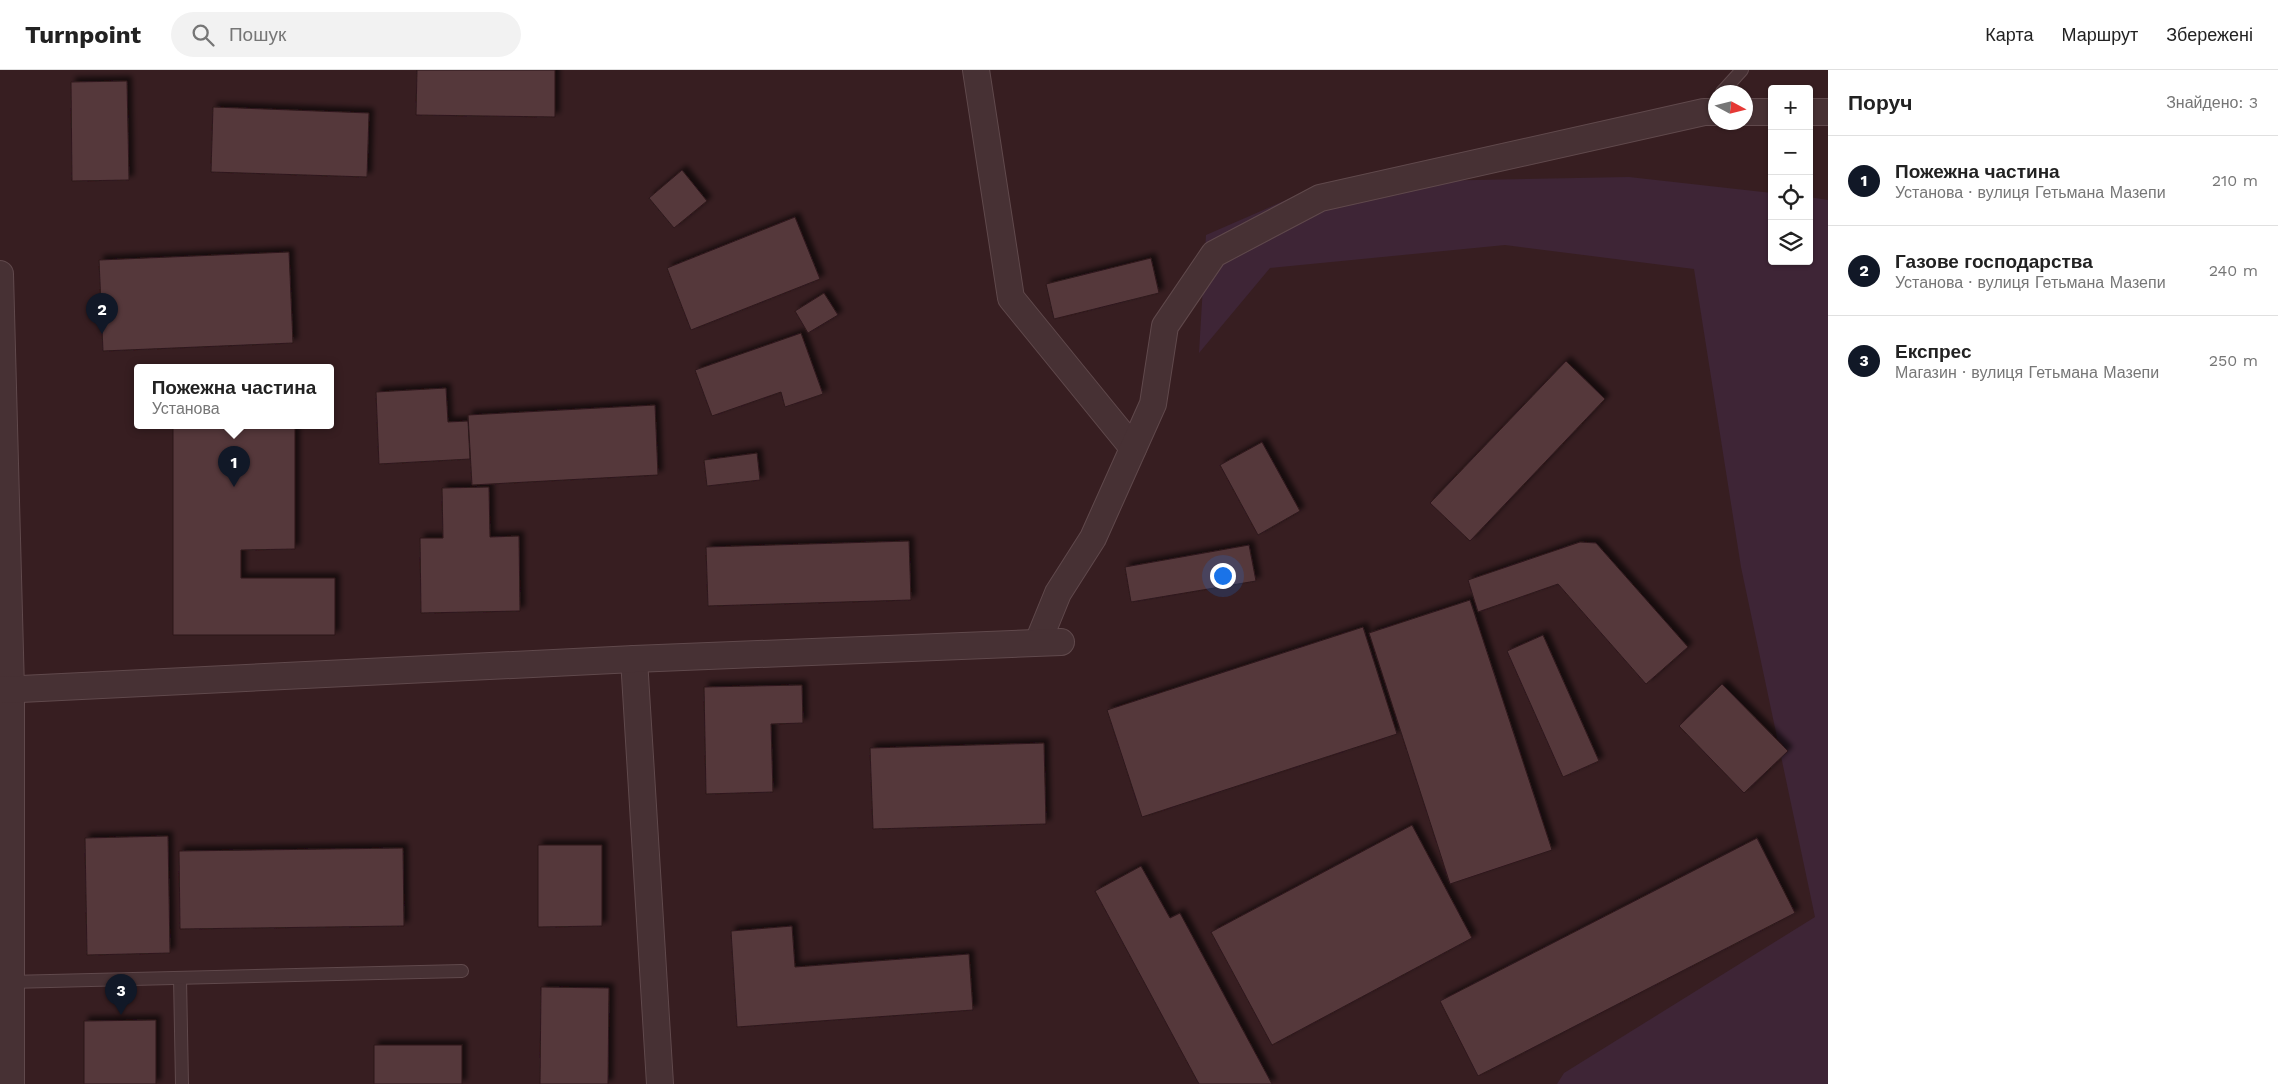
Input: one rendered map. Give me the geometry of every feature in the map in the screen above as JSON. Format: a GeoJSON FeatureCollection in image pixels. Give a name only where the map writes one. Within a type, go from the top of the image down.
{"type":"FeatureCollection","features":[{"type":"Feature","properties":{"kind":"street"},"geometry":{"type":"LineString","coordinates":[[976,70],[1011,298],[1134,448]]}},
{"type":"Feature","properties":{"kind":"street"},"geometry":{"type":"LineString","coordinates":[[5,690],[634,659],[1050,642],[1058,593],[1093,538],[1153,404],[1166,326],[1214,254],[1320,198],[1708,109]]}},
{"type":"Feature","properties":{"kind":"street"},"geometry":{"type":"LineString","coordinates":[[1753,112],[1768,112]]}},
{"type":"Feature","properties":{"kind":"street"},"geometry":{"type":"LineString","coordinates":[[1813,112],[1828,112]]}},
{"type":"Feature","properties":{"kind":"street"},"geometry":{"type":"LineString","coordinates":[[0,274],[10,1084]]}},
{"type":"Feature","properties":{"kind":"street"},"geometry":{"type":"LineString","coordinates":[[634,659],[660,1084]]}},
{"type":"Feature","properties":{"kind":"lane"},"geometry":{"type":"LineString","coordinates":[[1728,85],[1742,70]]}},
{"type":"Feature","properties":{"kind":"lane"},"geometry":{"type":"LineString","coordinates":[[9,982],[462,971]]}},
{"type":"Feature","properties":{"kind":"lane"},"geometry":{"type":"LineString","coordinates":[[180,978],[182,1084]]}},
{"type":"Feature","properties":{"kind":"shaded area"},"geometry":{"type":"Polygon","coordinates":[[[1629,177],[1768,193],[1768,265],[1813,265],[1813,198],[1828,200],[1828,1084],[1557,1084],[1564,1073],[1815,917],[1741,567],[1694,269],[1505,245],[1270,268],[1199,353],[1206,235],[1325,183],[1629,177]]]}},
{"type":"Feature","properties":{"kind":"building"},"geometry":{"type":"Polygon","coordinates":[[[417,70],[555,70],[555,117],[416,115],[417,70]]]}},
{"type":"Feature","properties":{"kind":"building"},"geometry":{"type":"Polygon","coordinates":[[[127,81],[129,180],[72,181],[71,82],[127,81]]]}},
{"type":"Feature","properties":{"kind":"building"},"geometry":{"type":"Polygon","coordinates":[[[213,107],[369,113],[367,177],[211,172],[213,107]]]}},
{"type":"Feature","properties":{"kind":"building"},"geometry":{"type":"Polygon","coordinates":[[[682,170],[707,201],[674,228],[649,198],[682,170]]]}},
{"type":"Feature","properties":{"kind":"building"},"geometry":{"type":"Polygon","coordinates":[[[795,217],[820,279],[691,330],[667,268],[795,217]]]}},
{"type":"Feature","properties":{"kind":"building"},"geometry":{"type":"Polygon","coordinates":[[[289,252],[293,343],[103,351],[99,260],[289,252]]]}},
{"type":"Feature","properties":{"kind":"building"},"geometry":{"type":"Polygon","coordinates":[[[1151,258],[1159,293],[1054,319],[1046,284],[1151,258]]]}},
{"type":"Feature","properties":{"kind":"building"},"geometry":{"type":"Polygon","coordinates":[[[824,293],[838,315],[808,333],[795,311],[824,293]]]}},
{"type":"Feature","properties":{"kind":"building"},"geometry":{"type":"Polygon","coordinates":[[[801,333],[823,394],[785,407],[781,392],[712,416],[695,370],[801,333]]]}},
{"type":"Feature","properties":{"kind":"building"},"geometry":{"type":"Polygon","coordinates":[[[1566,361],[1605,399],[1470,541],[1430,503],[1566,361]]]}},
{"type":"Feature","properties":{"kind":"building"},"geometry":{"type":"Polygon","coordinates":[[[446,388],[448,422],[468,421],[470,459],[379,464],[376,392],[446,388]]]}},
{"type":"Feature","properties":{"kind":"building"},"geometry":{"type":"Polygon","coordinates":[[[655,405],[658,475],[472,485],[468,415],[655,405]]]}},
{"type":"Feature","properties":{"kind":"building"},"geometry":{"type":"Polygon","coordinates":[[[173,429],[295,429],[295,549],[241,550],[241,578],[335,578],[335,635],[173,635],[173,429]]]}},
{"type":"Feature","properties":{"kind":"building"},"geometry":{"type":"Polygon","coordinates":[[[1262,442],[1300,511],[1258,535],[1220,465],[1262,442]]]}},
{"type":"Feature","properties":{"kind":"building"},"geometry":{"type":"Polygon","coordinates":[[[757,453],[760,480],[707,486],[704,460],[757,453]]]}},
{"type":"Feature","properties":{"kind":"building"},"geometry":{"type":"Polygon","coordinates":[[[489,487],[490,537],[519,536],[520,611],[421,613],[420,538],[443,538],[442,488],[489,487]]]}},
{"type":"Feature","properties":{"kind":"building"},"geometry":{"type":"Polygon","coordinates":[[[909,541],[911,600],[708,606],[706,547],[909,541]]]}},
{"type":"Feature","properties":{"kind":"building"},"geometry":{"type":"Polygon","coordinates":[[[1580,542],[1596,543],[1688,647],[1646,684],[1558,584],[1478,612],[1468,580],[1580,542]]]}},
{"type":"Feature","properties":{"kind":"building"},"geometry":{"type":"Polygon","coordinates":[[[1249,545],[1256,581],[1131,602],[1125,567],[1249,545]]]}},
{"type":"Feature","properties":{"kind":"building"},"geometry":{"type":"Polygon","coordinates":[[[1470,600],[1552,850],[1450,884],[1369,633],[1470,600]]]}},
{"type":"Feature","properties":{"kind":"building"},"geometry":{"type":"Polygon","coordinates":[[[1363,627],[1397,734],[1142,817],[1107,710],[1363,627]]]}},
{"type":"Feature","properties":{"kind":"building"},"geometry":{"type":"Polygon","coordinates":[[[1543,635],[1599,761],[1563,777],[1507,651],[1543,635]]]}},
{"type":"Feature","properties":{"kind":"building"},"geometry":{"type":"Polygon","coordinates":[[[1722,684],[1788,751],[1744,793],[1679,726],[1722,684]]]}},
{"type":"Feature","properties":{"kind":"building"},"geometry":{"type":"Polygon","coordinates":[[[802,685],[803,723],[771,724],[773,792],[706,794],[704,687],[802,685]]]}},
{"type":"Feature","properties":{"kind":"building"},"geometry":{"type":"Polygon","coordinates":[[[1044,743],[1046,824],[873,829],[870,748],[1044,743]]]}},
{"type":"Feature","properties":{"kind":"building"},"geometry":{"type":"Polygon","coordinates":[[[1412,825],[1472,938],[1272,1045],[1211,932],[1412,825]]]}},
{"type":"Feature","properties":{"kind":"building"},"geometry":{"type":"Polygon","coordinates":[[[168,836],[170,953],[87,955],[85,838],[168,836]]]}},
{"type":"Feature","properties":{"kind":"building"},"geometry":{"type":"Polygon","coordinates":[[[1757,838],[1795,913],[1478,1076],[1440,1001],[1757,838]]]}},
{"type":"Feature","properties":{"kind":"building"},"geometry":{"type":"Polygon","coordinates":[[[538,845],[602,845],[602,926],[538,927],[538,845]]]}},
{"type":"Feature","properties":{"kind":"building"},"geometry":{"type":"Polygon","coordinates":[[[403,848],[404,926],[180,929],[179,851],[403,848]]]}},
{"type":"Feature","properties":{"kind":"building"},"geometry":{"type":"Polygon","coordinates":[[[1141,866],[1170,918],[1180,913],[1272,1084],[1199,1084],[1095,891],[1141,866]]]}},
{"type":"Feature","properties":{"kind":"building"},"geometry":{"type":"Polygon","coordinates":[[[792,926],[795,967],[969,954],[973,1010],[737,1027],[731,931],[792,926]]]}},
{"type":"Feature","properties":{"kind":"building"},"geometry":{"type":"Polygon","coordinates":[[[541,987],[609,988],[608,1084],[540,1084],[541,987]]]}},
{"type":"Feature","properties":{"kind":"building"},"geometry":{"type":"Polygon","coordinates":[[[156,1020],[156,1084],[84,1084],[84,1021],[156,1020]]]}},
{"type":"Feature","properties":{"kind":"building"},"geometry":{"type":"Polygon","coordinates":[[[374,1045],[462,1045],[462,1084],[374,1084],[374,1045]]]}},
{"type":"Feature","properties":{"kind":"place","name":"Газове господарства"},"geometry":{"type":"Point","coordinates":[102,334]}},
{"type":"Feature","properties":{"kind":"place","name":"Пожежна частина"},"geometry":{"type":"Point","coordinates":[234,487]}},
{"type":"Feature","properties":{"kind":"place","name":"Експрес"},"geometry":{"type":"Point","coordinates":[121,1015]}}]}
